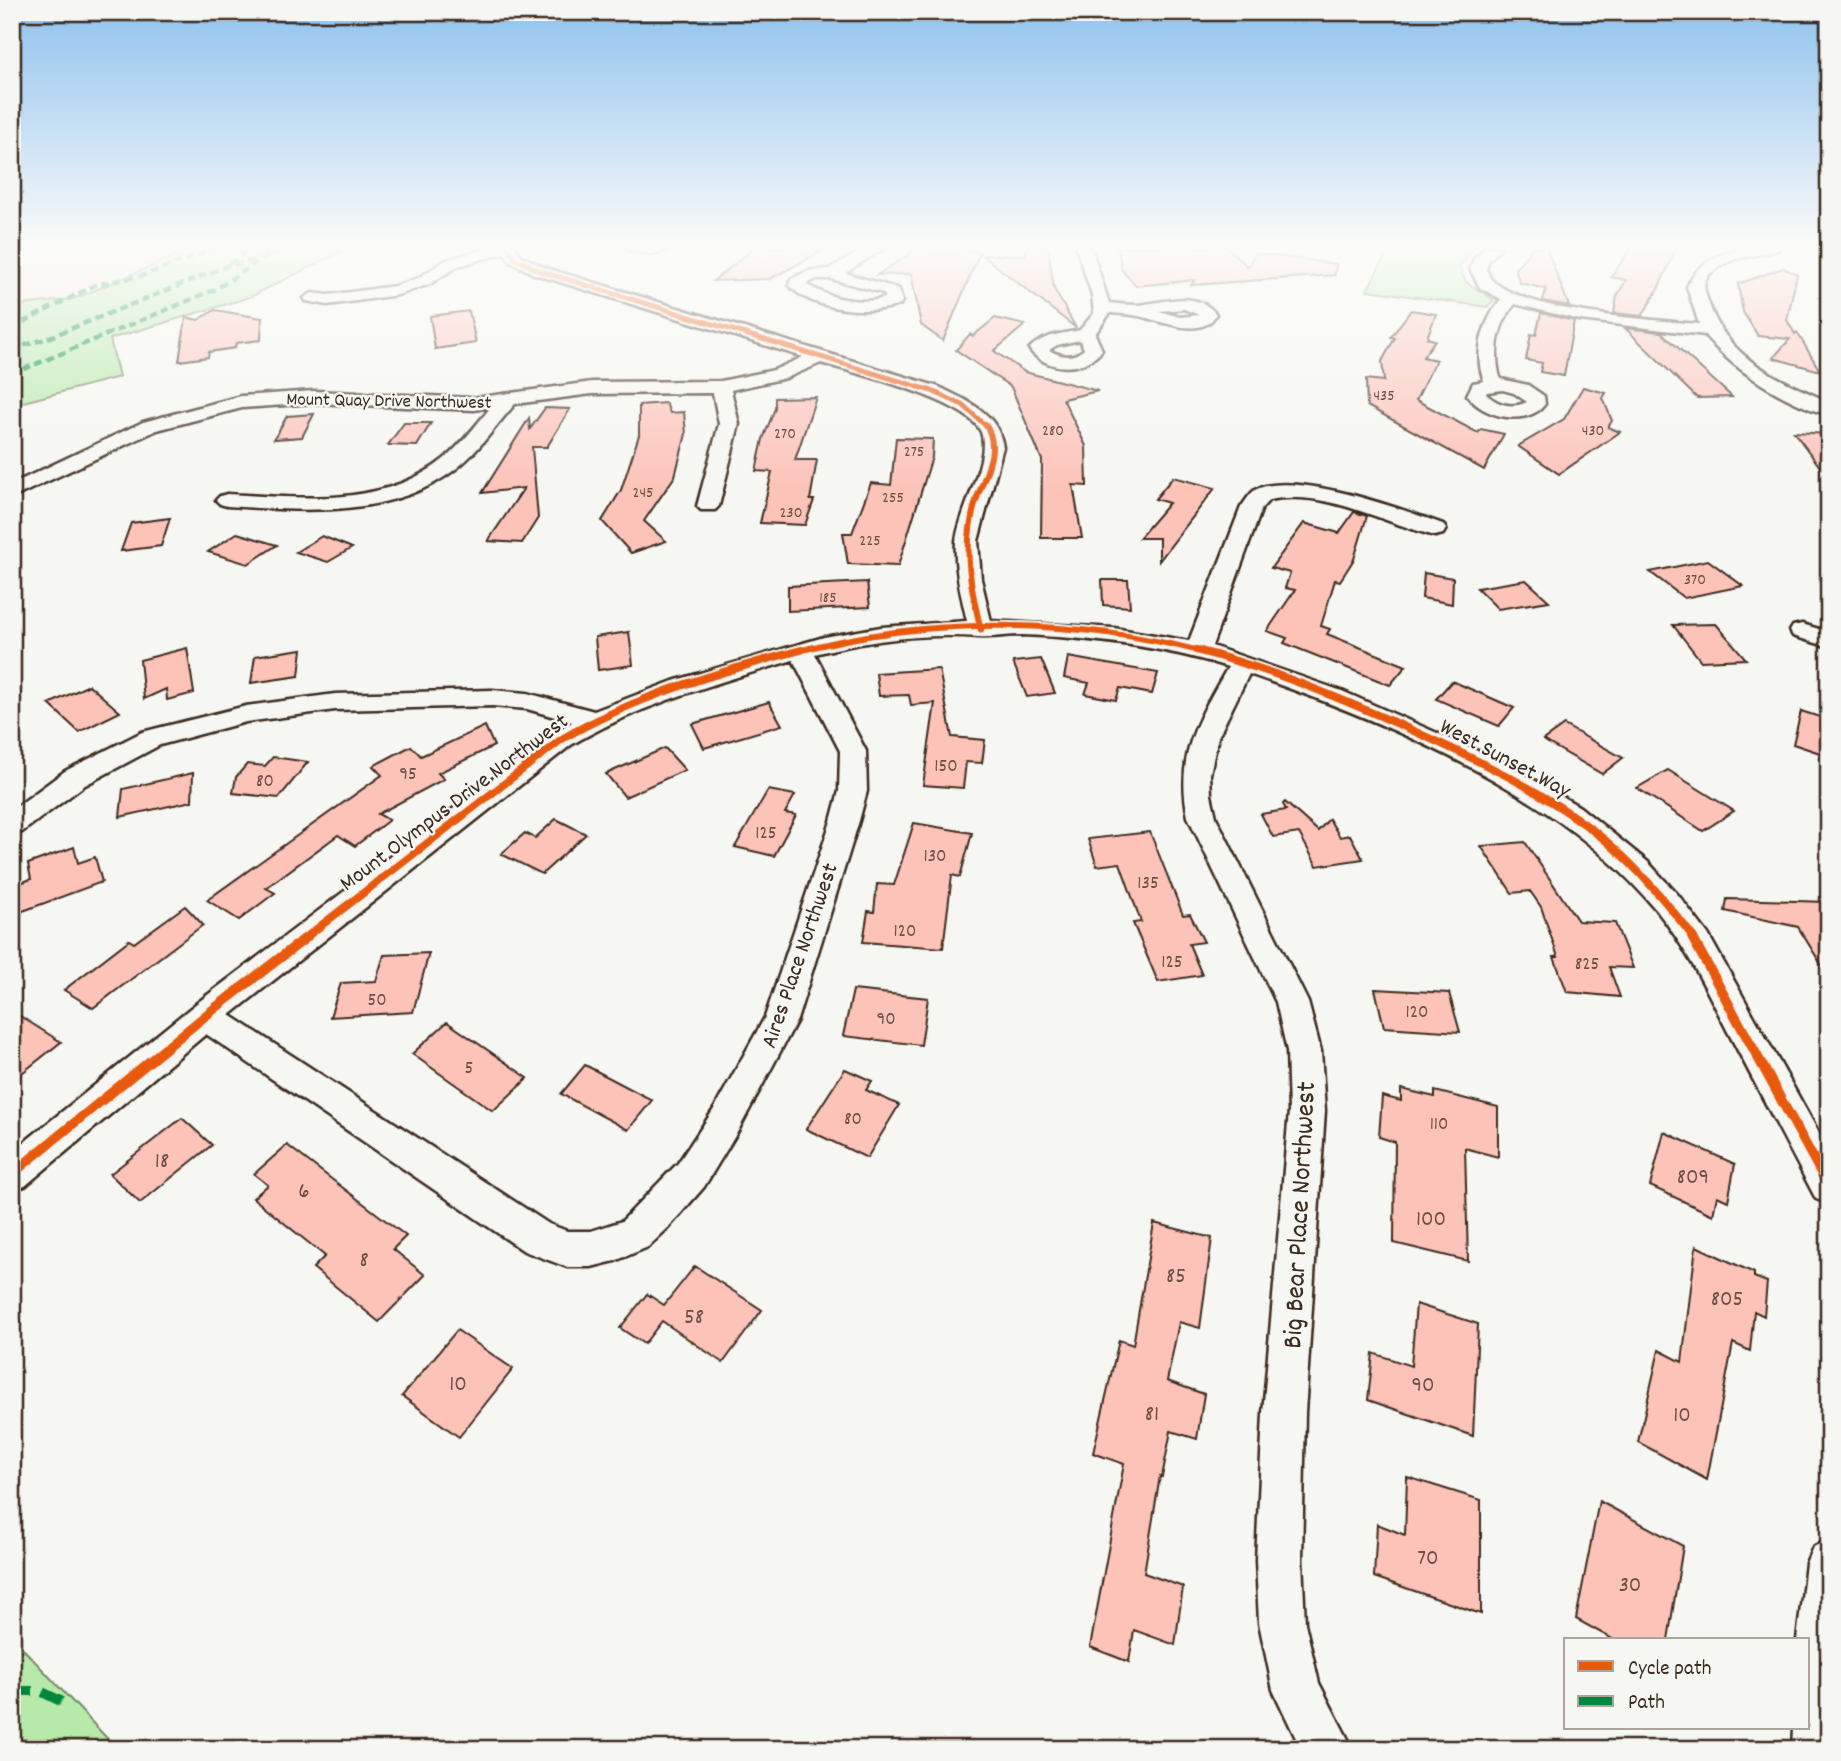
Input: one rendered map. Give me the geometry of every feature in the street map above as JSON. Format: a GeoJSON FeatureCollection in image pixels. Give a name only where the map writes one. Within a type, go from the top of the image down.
{"type":"FeatureCollection","features":[{"type":"Feature","properties":{"kind":"street"},"geometry":{"type":"LineString","coordinates":[[732,329],[951,399],[979,416],[988,428],[994,454],[969,528],[966,569],[981,629]]}},
{"type":"Feature","properties":{"kind":"street"},"geometry":{"type":"LineString","coordinates":[[1086,334],[1090,329]]}},
{"type":"Feature","properties":{"kind":"street"},"geometry":{"type":"LineString","coordinates":[[1493,329],[1487,368],[1493,384]]}},
{"type":"Feature","properties":{"kind":"street"},"geometry":{"type":"LineString","coordinates":[[1703,329],[1710,330],[1727,352],[1742,363],[1829,409]]}},
{"type":"Feature","properties":{"kind":"street","name":"Mount Quay Drive Northwest"},"geometry":{"type":"LineString","coordinates":[[12,492],[125,436],[172,418],[219,406],[291,397],[450,404],[626,386],[720,387],[780,374],[821,356]]}},
{"type":"Feature","properties":{"kind":"street"},"geometry":{"type":"LineString","coordinates":[[708,506],[729,424],[727,405],[720,387]]}},
{"type":"Feature","properties":{"kind":"street"},"geometry":{"type":"LineString","coordinates":[[227,500],[346,502],[405,489],[450,464],[509,399]]}},
{"type":"Feature","properties":{"kind":"street"},"geometry":{"type":"LineString","coordinates":[[1198,650],[1252,507],[1262,495],[1280,491],[1307,493],[1376,509],[1435,528]]}},
{"type":"Feature","properties":{"kind":"street","name":"West Sunset Way"},"geometry":{"type":"LineString","coordinates":[[981,629],[1087,633],[1198,650],[1308,686],[1522,782],[1604,837],[1678,914],[1697,943],[1829,1187]]}},
{"type":"Feature","properties":{"kind":"street","name":"Mount Olympus Drive Northwest"},"geometry":{"type":"LineString","coordinates":[[12,1174],[205,1016],[562,738],[594,719],[632,702],[801,651],[880,635],[981,629]]}},
{"type":"Feature","properties":{"kind":"street"},"geometry":{"type":"LineString","coordinates":[[1802,631],[1829,640]]}},
{"type":"Feature","properties":{"kind":"street","name":"Aires Place Northwest"},"geometry":{"type":"LineString","coordinates":[[205,1016],[537,1238],[567,1249],[591,1249],[635,1234],[655,1216],[691,1175],[760,1062],[781,1020],[845,821],[853,791],[853,751],[801,651]]}},
{"type":"Feature","properties":{"kind":"street","name":"Big Bear Place Northwest"},"geometry":{"type":"LineString","coordinates":[[1242,664],[1207,729],[1195,774],[1195,793],[1202,817],[1292,1002],[1304,1051],[1307,1111],[1284,1413],[1279,1560],[1282,1623],[1297,1690],[1328,1749]]}},
{"type":"Feature","properties":{"kind":"street"},"geometry":{"type":"LineString","coordinates":[[12,825],[75,778],[151,737],[246,714],[335,702],[492,698],[527,701],[594,719]]}},
{"type":"Feature","properties":{"kind":"street"},"geometry":{"type":"LineString","coordinates":[[1817,1749],[1821,1639],[1829,1563]]}},
{"type":"Feature","properties":{"kind":"green space"},"geometry":{"type":"Polygon","coordinates":[[[12,329],[143,329],[110,339],[119,377],[12,405],[12,329]]]}},
{"type":"Feature","properties":{"kind":"green space"},"geometry":{"type":"Polygon","coordinates":[[[12,1637],[117,1749],[12,1749],[12,1637]]]}},
{"type":"Feature","properties":{"kind":"building"},"geometry":{"type":"Polygon","coordinates":[[[184,329],[261,329],[261,340],[236,343],[235,348],[209,352],[208,357],[179,361],[184,329]]]}},
{"type":"Feature","properties":{"kind":"building"},"geometry":{"type":"Polygon","coordinates":[[[432,329],[473,329],[476,343],[435,349],[432,329]]]}},
{"type":"Feature","properties":{"kind":"building"},"geometry":{"type":"Polygon","coordinates":[[[927,329],[948,329],[943,341],[927,329]]]}},
{"type":"Feature","properties":{"kind":"building"},"geometry":{"type":"Polygon","coordinates":[[[981,329],[1020,329],[994,351],[1025,372],[1098,391],[1063,399],[1086,446],[1087,486],[1073,485],[1082,538],[1041,538],[1042,460],[1011,387],[956,350],[970,334],[973,336],[981,329]]]}},
{"type":"Feature","properties":{"kind":"building"},"geometry":{"type":"Polygon","coordinates":[[[1397,329],[1430,329],[1427,338],[1435,340],[1423,357],[1436,360],[1416,400],[1478,433],[1481,429],[1504,434],[1484,470],[1367,406],[1366,379],[1384,381],[1382,361],[1395,338],[1391,337],[1397,329]]]}},
{"type":"Feature","properties":{"kind":"building"},"geometry":{"type":"Polygon","coordinates":[[[1537,329],[1573,329],[1564,376],[1540,372],[1542,363],[1526,360],[1531,334],[1536,335],[1537,329]]]}},
{"type":"Feature","properties":{"kind":"building"},"geometry":{"type":"Polygon","coordinates":[[[1626,329],[1661,332],[1732,397],[1697,398],[1626,329]]]}},
{"type":"Feature","properties":{"kind":"building"},"geometry":{"type":"Polygon","coordinates":[[[1754,329],[1792,329],[1795,334],[1797,332],[1820,371],[1773,358],[1790,339],[1758,336],[1754,329]]]}},
{"type":"Feature","properties":{"kind":"building"},"geometry":{"type":"Polygon","coordinates":[[[1583,387],[1606,393],[1603,398],[1612,421],[1608,427],[1620,432],[1559,474],[1518,446],[1564,419],[1583,387]]]}},
{"type":"Feature","properties":{"kind":"building"},"geometry":{"type":"Polygon","coordinates":[[[816,397],[795,460],[817,460],[810,500],[814,500],[805,525],[760,523],[772,472],[756,471],[763,439],[775,408],[775,398],[816,397]]]}},
{"type":"Feature","properties":{"kind":"building"},"geometry":{"type":"Polygon","coordinates":[[[666,403],[670,413],[684,412],[686,434],[675,476],[644,521],[666,541],[631,553],[602,521],[621,490],[639,435],[639,405],[666,403]]]}},
{"type":"Feature","properties":{"kind":"building"},"geometry":{"type":"Polygon","coordinates":[[[545,408],[570,409],[547,447],[532,447],[538,518],[522,543],[488,541],[524,488],[482,493],[529,418],[530,429],[545,408]]]}},
{"type":"Feature","properties":{"kind":"building"},"geometry":{"type":"Polygon","coordinates":[[[314,414],[302,437],[274,439],[287,416],[314,414]]]}},
{"type":"Feature","properties":{"kind":"building"},"geometry":{"type":"Polygon","coordinates":[[[404,423],[431,423],[417,446],[388,445],[404,423]]]}},
{"type":"Feature","properties":{"kind":"building"},"geometry":{"type":"Polygon","coordinates":[[[1794,432],[1829,434],[1829,479],[1794,432]]]}},
{"type":"Feature","properties":{"kind":"building"},"geometry":{"type":"Polygon","coordinates":[[[896,438],[933,439],[932,457],[898,566],[848,564],[843,533],[852,533],[871,483],[891,485],[896,438]]]}},
{"type":"Feature","properties":{"kind":"building"},"geometry":{"type":"Polygon","coordinates":[[[1173,477],[1215,488],[1159,561],[1159,538],[1139,538],[1169,503],[1155,499],[1173,477]]]}},
{"type":"Feature","properties":{"kind":"building"},"geometry":{"type":"Polygon","coordinates":[[[1354,512],[1367,516],[1354,559],[1340,581],[1335,580],[1321,626],[1330,629],[1327,634],[1406,666],[1390,685],[1284,643],[1287,638],[1267,631],[1295,590],[1285,588],[1290,573],[1271,568],[1304,523],[1339,533],[1354,512]]]}},
{"type":"Feature","properties":{"kind":"building"},"geometry":{"type":"Polygon","coordinates":[[[170,518],[161,546],[121,551],[131,523],[170,518]]]}},
{"type":"Feature","properties":{"kind":"building"},"geometry":{"type":"Polygon","coordinates":[[[237,533],[277,545],[248,564],[208,552],[237,533]]]}},
{"type":"Feature","properties":{"kind":"building"},"geometry":{"type":"Polygon","coordinates":[[[322,536],[352,548],[328,562],[296,552],[322,536]]]}},
{"type":"Feature","properties":{"kind":"building"},"geometry":{"type":"Polygon","coordinates":[[[1708,560],[1743,586],[1684,598],[1650,572],[1708,560]]]}},
{"type":"Feature","properties":{"kind":"building"},"geometry":{"type":"Polygon","coordinates":[[[1424,573],[1453,578],[1452,604],[1422,598],[1424,573]]]}},
{"type":"Feature","properties":{"kind":"building"},"geometry":{"type":"Polygon","coordinates":[[[1102,580],[1128,580],[1130,607],[1103,605],[1102,580]]]}},
{"type":"Feature","properties":{"kind":"building"},"geometry":{"type":"Polygon","coordinates":[[[1526,580],[1549,601],[1498,609],[1477,588],[1526,580]]]}},
{"type":"Feature","properties":{"kind":"building"},"geometry":{"type":"Polygon","coordinates":[[[867,582],[870,607],[788,611],[788,586],[867,582]]]}},
{"type":"Feature","properties":{"kind":"building"},"geometry":{"type":"Polygon","coordinates":[[[1716,624],[1746,659],[1701,661],[1673,625],[1716,624]]]}},
{"type":"Feature","properties":{"kind":"building"},"geometry":{"type":"Polygon","coordinates":[[[629,632],[633,665],[598,670],[595,637],[629,632]]]}},
{"type":"Feature","properties":{"kind":"building"},"geometry":{"type":"Polygon","coordinates":[[[187,648],[194,693],[167,700],[166,689],[144,699],[140,660],[187,648]]]}},
{"type":"Feature","properties":{"kind":"building"},"geometry":{"type":"Polygon","coordinates":[[[302,649],[299,676],[251,683],[255,656],[302,649]]]}},
{"type":"Feature","properties":{"kind":"building"},"geometry":{"type":"Polygon","coordinates":[[[1068,657],[1158,673],[1152,694],[1120,688],[1116,700],[1085,694],[1089,683],[1064,678],[1068,657]]]}},
{"type":"Feature","properties":{"kind":"building"},"geometry":{"type":"Polygon","coordinates":[[[1041,659],[1055,693],[1027,697],[1013,662],[1041,659]]]}},
{"type":"Feature","properties":{"kind":"building"},"geometry":{"type":"Polygon","coordinates":[[[939,669],[952,737],[985,740],[982,763],[966,762],[963,788],[923,785],[935,703],[911,705],[909,695],[879,696],[876,673],[939,669]]]}},
{"type":"Feature","properties":{"kind":"building"},"geometry":{"type":"Polygon","coordinates":[[[1452,681],[1514,708],[1499,726],[1436,699],[1452,681]]]}},
{"type":"Feature","properties":{"kind":"building"},"geometry":{"type":"Polygon","coordinates":[[[89,685],[120,712],[79,732],[49,704],[89,685]]]}},
{"type":"Feature","properties":{"kind":"building"},"geometry":{"type":"Polygon","coordinates":[[[769,702],[782,725],[704,748],[692,724],[769,702]]]}},
{"type":"Feature","properties":{"kind":"building"},"geometry":{"type":"Polygon","coordinates":[[[1801,711],[1829,720],[1829,756],[1793,744],[1801,711]]]}},
{"type":"Feature","properties":{"kind":"building"},"geometry":{"type":"Polygon","coordinates":[[[1564,725],[1623,758],[1602,774],[1543,740],[1564,725]]]}},
{"type":"Feature","properties":{"kind":"building"},"geometry":{"type":"Polygon","coordinates":[[[485,726],[494,746],[438,773],[444,779],[378,814],[389,820],[355,846],[338,835],[266,888],[275,893],[239,920],[207,900],[382,775],[373,766],[411,746],[421,756],[485,726]]]}},
{"type":"Feature","properties":{"kind":"building"},"geometry":{"type":"Polygon","coordinates":[[[665,748],[685,770],[625,797],[606,774],[665,748]]]}},
{"type":"Feature","properties":{"kind":"building"},"geometry":{"type":"Polygon","coordinates":[[[273,757],[308,762],[279,798],[233,793],[236,777],[247,764],[265,766],[273,757]]]}},
{"type":"Feature","properties":{"kind":"building"},"geometry":{"type":"Polygon","coordinates":[[[1668,770],[1734,811],[1703,831],[1637,788],[1668,770]]]}},
{"type":"Feature","properties":{"kind":"building"},"geometry":{"type":"Polygon","coordinates":[[[193,773],[192,801],[120,817],[123,789],[193,773]]]}},
{"type":"Feature","properties":{"kind":"building"},"geometry":{"type":"Polygon","coordinates":[[[768,790],[795,795],[785,813],[796,815],[774,856],[735,847],[768,790]]]}},
{"type":"Feature","properties":{"kind":"building"},"geometry":{"type":"Polygon","coordinates":[[[1285,802],[1318,831],[1329,819],[1340,837],[1350,835],[1363,859],[1317,866],[1299,833],[1273,837],[1261,814],[1286,810],[1283,804],[1285,802]]]}},
{"type":"Feature","properties":{"kind":"building"},"geometry":{"type":"Polygon","coordinates":[[[556,819],[586,834],[542,874],[501,854],[525,833],[535,838],[556,819]]]}},
{"type":"Feature","properties":{"kind":"building"},"geometry":{"type":"Polygon","coordinates":[[[914,823],[972,833],[960,877],[952,875],[943,948],[863,942],[868,911],[874,912],[877,884],[894,885],[914,823]]]}},
{"type":"Feature","properties":{"kind":"building"},"geometry":{"type":"Polygon","coordinates":[[[1150,832],[1183,915],[1190,914],[1204,942],[1189,944],[1202,975],[1158,982],[1133,923],[1141,922],[1120,863],[1097,866],[1088,839],[1150,832]]]}},
{"type":"Feature","properties":{"kind":"building"},"geometry":{"type":"Polygon","coordinates":[[[1525,842],[1578,921],[1615,923],[1633,968],[1609,967],[1620,997],[1567,992],[1554,957],[1558,957],[1541,907],[1530,891],[1512,893],[1481,846],[1525,842]]]}},
{"type":"Feature","properties":{"kind":"building"},"geometry":{"type":"Polygon","coordinates":[[[74,847],[78,863],[95,857],[102,882],[12,915],[12,886],[31,879],[28,864],[74,847]]]}},
{"type":"Feature","properties":{"kind":"building"},"geometry":{"type":"Polygon","coordinates":[[[1727,899],[1829,902],[1829,977],[1798,927],[1725,911],[1727,899]]]}},
{"type":"Feature","properties":{"kind":"building"},"geometry":{"type":"Polygon","coordinates":[[[185,906],[203,925],[93,1008],[64,990],[129,940],[134,943],[185,906]]]}},
{"type":"Feature","properties":{"kind":"building"},"geometry":{"type":"Polygon","coordinates":[[[429,953],[413,1012],[330,1017],[341,983],[376,981],[384,955],[429,953]]]}},
{"type":"Feature","properties":{"kind":"building"},"geometry":{"type":"Polygon","coordinates":[[[1375,989],[1449,993],[1460,1032],[1384,1027],[1375,989]]]}},
{"type":"Feature","properties":{"kind":"building"},"geometry":{"type":"Polygon","coordinates":[[[853,990],[928,998],[921,1045],[843,1036],[853,990]]]}},
{"type":"Feature","properties":{"kind":"building"},"geometry":{"type":"Polygon","coordinates":[[[12,1011],[61,1042],[12,1081],[12,1011]]]}},
{"type":"Feature","properties":{"kind":"building"},"geometry":{"type":"Polygon","coordinates":[[[447,1022],[528,1078],[493,1111],[412,1054],[447,1022]]]}},
{"type":"Feature","properties":{"kind":"building"},"geometry":{"type":"Polygon","coordinates":[[[585,1065],[652,1100],[628,1130],[561,1094],[585,1065]]]}},
{"type":"Feature","properties":{"kind":"building"},"geometry":{"type":"Polygon","coordinates":[[[845,1069],[872,1081],[866,1090],[899,1105],[867,1158],[806,1129],[845,1069]]]}},
{"type":"Feature","properties":{"kind":"building"},"geometry":{"type":"Polygon","coordinates":[[[1401,1089],[1435,1097],[1435,1091],[1498,1107],[1498,1157],[1465,1148],[1468,1261],[1394,1243],[1395,1142],[1379,1137],[1382,1096],[1401,1101],[1401,1089]]]}},
{"type":"Feature","properties":{"kind":"building"},"geometry":{"type":"Polygon","coordinates":[[[182,1118],[212,1145],[140,1203],[110,1174],[182,1118]]]}},
{"type":"Feature","properties":{"kind":"building"},"geometry":{"type":"Polygon","coordinates":[[[1664,1132],[1735,1164],[1728,1201],[1717,1196],[1713,1215],[1650,1186],[1664,1132]]]}},
{"type":"Feature","properties":{"kind":"building"},"geometry":{"type":"Polygon","coordinates":[[[287,1145],[406,1236],[393,1249],[425,1275],[379,1322],[313,1268],[325,1256],[253,1198],[268,1185],[254,1174],[287,1145]]]}},
{"type":"Feature","properties":{"kind":"building"},"geometry":{"type":"Polygon","coordinates":[[[1154,1223],[1212,1238],[1200,1328],[1179,1322],[1167,1381],[1204,1394],[1197,1439],[1171,1431],[1162,1477],[1160,1476],[1144,1573],[1183,1587],[1175,1645],[1134,1630],[1129,1662],[1090,1647],[1124,1464],[1093,1453],[1119,1340],[1133,1345],[1154,1223]]]}},
{"type":"Feature","properties":{"kind":"building"},"geometry":{"type":"Polygon","coordinates":[[[1696,1246],[1754,1273],[1754,1277],[1767,1282],[1764,1316],[1754,1311],[1750,1351],[1733,1343],[1707,1480],[1638,1442],[1659,1350],[1682,1362],[1696,1246]]]}},
{"type":"Feature","properties":{"kind":"building"},"geometry":{"type":"Polygon","coordinates":[[[695,1266],[762,1310],[723,1363],[662,1321],[644,1344],[620,1328],[647,1294],[664,1305],[695,1266]]]}},
{"type":"Feature","properties":{"kind":"building"},"geometry":{"type":"Polygon","coordinates":[[[1416,1304],[1478,1324],[1473,1436],[1368,1400],[1373,1353],[1411,1366],[1416,1304]]]}},
{"type":"Feature","properties":{"kind":"building"},"geometry":{"type":"Polygon","coordinates":[[[457,1330],[513,1369],[459,1437],[402,1396],[457,1330]]]}},
{"type":"Feature","properties":{"kind":"building"},"geometry":{"type":"Polygon","coordinates":[[[1407,1477],[1481,1500],[1481,1614],[1374,1577],[1377,1524],[1405,1535],[1407,1477]]]}},
{"type":"Feature","properties":{"kind":"building"},"geometry":{"type":"Polygon","coordinates":[[[1599,1501],[1683,1546],[1668,1638],[1610,1638],[1576,1619],[1599,1501]]]}},
{"type":"Feature","properties":{"kind":"marked path"},"geometry":{"type":"LineString","coordinates":[[12,349],[69,329]]}},
{"type":"Feature","properties":{"kind":"marked path"},"geometry":{"type":"LineString","coordinates":[[12,374],[120,329]]}},
{"type":"Feature","properties":{"kind":"marked path"},"geometry":{"type":"LineString","coordinates":[[12,1691],[40,1691],[65,1703]]}},
{"type":"Feature","properties":{"kind":"cycle path"},"geometry":{"type":"LineString","coordinates":[[730,329],[932,391],[963,405],[982,419],[991,433],[993,447],[975,503],[967,541],[969,579],[981,630]]}},
{"type":"Feature","properties":{"kind":"cycle path"},"geometry":{"type":"LineString","coordinates":[[12,1174],[205,1016],[562,739],[581,728],[661,694],[824,644],[925,630],[1020,628],[1067,630],[1158,642],[1254,667],[1333,696],[1454,750],[1534,791],[1570,814],[1605,840],[1637,870],[1668,904],[1697,943],[1829,1187]]}}]}
